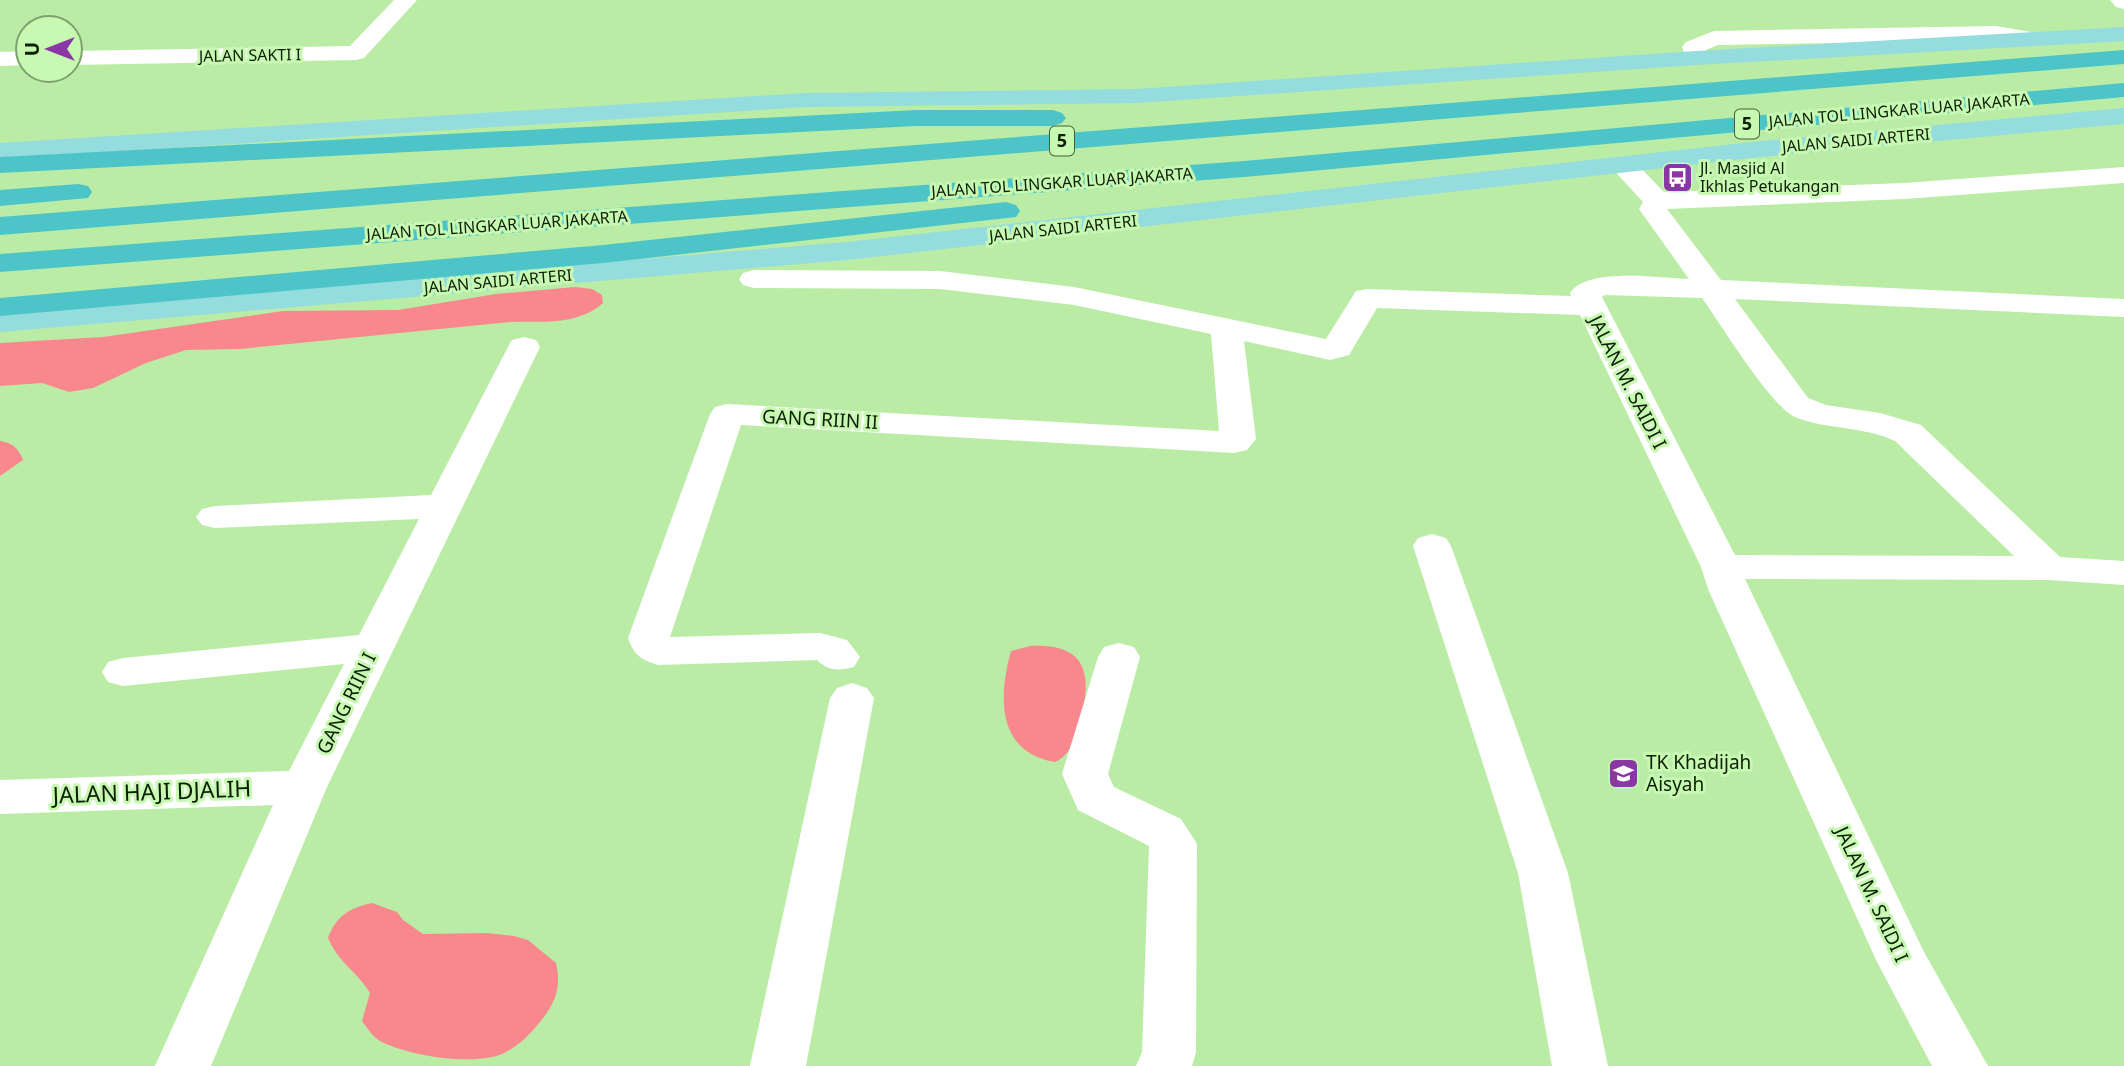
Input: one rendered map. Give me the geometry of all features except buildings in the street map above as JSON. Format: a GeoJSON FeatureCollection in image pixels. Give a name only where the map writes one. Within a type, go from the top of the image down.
{"type":"FeatureCollection","features":[{"type":"Feature","properties":{"kind":"highway"},"geometry":{"type":"LineString","coordinates":[[366,172],[2084,46],[2124,48]]}},
{"type":"Feature","properties":{"kind":"highway","name":"JALAN TOL LINGKAR LUAR JAKARTA"},"geometry":{"type":"LineString","coordinates":[[0,226],[2124,57]]}},
{"type":"Feature","properties":{"kind":"highway","name":"JALAN TOL LINGKAR LUAR JAKARTA"},"geometry":{"type":"LineString","coordinates":[[0,263],[1244,169],[2124,90]]}},
{"type":"Feature","properties":{"kind":"highway"},"geometry":{"type":"LineString","coordinates":[[0,165],[916,118],[1090,118]]}},
{"type":"Feature","properties":{"kind":"highway"},"geometry":{"type":"LineString","coordinates":[[0,307],[616,252],[940,219],[1188,188],[1222,180],[1244,169]]}},
{"type":"Feature","properties":{"kind":"highway"},"geometry":{"type":"LineString","coordinates":[[0,198],[109,190]]}},
{"type":"Feature","properties":{"kind":"main road"},"geometry":{"type":"LineString","coordinates":[[0,151],[779,102],[1137,96],[1696,58],[2124,34]]}},
{"type":"Feature","properties":{"kind":"main road","name":"JALAN SAIDI ARTERI"},"geometry":{"type":"LineString","coordinates":[[0,322],[847,251],[1761,149],[2124,116]]}},
{"type":"Feature","properties":{"kind":"street","name":"JALAN SAKTI I"},"geometry":{"type":"LineString","coordinates":[[84,58],[356,53],[406,0]]}},
{"type":"Feature","properties":{"kind":"street"},"geometry":{"type":"LineString","coordinates":[[1622,165],[1658,201],[1904,191],[2124,174]]}},
{"type":"Feature","properties":{"kind":"street"},"geometry":{"type":"LineString","coordinates":[[1658,201],[1653,209],[1796,405],[1811,412],[1888,423],[1908,433],[2049,568]]}},
{"type":"Feature","properties":{"kind":"street"},"geometry":{"type":"LineString","coordinates":[[754,279],[940,280],[1074,296],[1330,349],[1337,348],[1367,298],[1590,306]]}},
{"type":"Feature","properties":{"kind":"street","name":"JALAN M. SAIDI I"},"geometry":{"type":"LineString","coordinates":[[1711,289],[1600,286],[1585,293],[1721,567],[1734,601],[1896,947],[1960,1066]]}},
{"type":"Feature","properties":{"kind":"street"},"geometry":{"type":"LineString","coordinates":[[1711,289],[2124,308]]}},
{"type":"Feature","properties":{"kind":"street","name":"GANG RIIN II"},"geometry":{"type":"LineString","coordinates":[[778,1066],[846,678],[832,650],[820,646],[658,651],[652,647],[649,639],[727,414],[1234,442],[1238,439],[1226,328]]}},
{"type":"Feature","properties":{"kind":"street","name":"GANG RIIN I"},"geometry":{"type":"LineString","coordinates":[[183,1066],[304,788],[524,347]]}},
{"type":"Feature","properties":{"kind":"street"},"geometry":{"type":"LineString","coordinates":[[215,517],[445,506]]}},
{"type":"Feature","properties":{"kind":"street"},"geometry":{"type":"LineString","coordinates":[[1432,546],[1543,873],[1580,1066]]}},
{"type":"Feature","properties":{"kind":"street"},"geometry":{"type":"LineString","coordinates":[[1721,567],[2049,568],[2124,573]]}},
{"type":"Feature","properties":{"kind":"street"},"geometry":{"type":"LineString","coordinates":[[123,672],[374,647]]}},
{"type":"Feature","properties":{"kind":"street"},"geometry":{"type":"LineString","coordinates":[[1119,657],[1085,774],[1095,798],[1164,831],[1173,844],[1170,1052],[1164,1066]]}},
{"type":"Feature","properties":{"kind":"street","name":"JALAN HAJI DJALIH"},"geometry":{"type":"LineString","coordinates":[[0,797],[304,788]]}},
{"type":"Feature","properties":{"kind":"shaded area"},"geometry":{"type":"Polygon","coordinates":[[[575,287],[592,289],[602,295],[603,303],[582,316],[559,321],[510,322],[240,349],[186,350],[146,363],[93,388],[69,392],[42,383],[0,386],[0,343],[103,337],[283,311],[398,310],[496,294],[575,287]]]}},
{"type":"Feature","properties":{"kind":"shaded area"},"geometry":{"type":"Polygon","coordinates":[[[0,441],[15,447],[23,460],[0,476],[0,441]]]}},
{"type":"Feature","properties":{"kind":"shaded area"},"geometry":{"type":"Polygon","coordinates":[[[1030,646],[1049,646],[1064,650],[1074,656],[1085,676],[1084,704],[1074,739],[1065,755],[1055,762],[1036,756],[1022,747],[1012,735],[1006,720],[1004,687],[1011,651],[1030,646]]]}},
{"type":"Feature","properties":{"kind":"shaded area"},"geometry":{"type":"Polygon","coordinates":[[[372,903],[397,912],[403,920],[423,934],[486,933],[528,940],[556,963],[558,985],[552,1005],[520,1043],[490,1058],[441,1058],[407,1051],[380,1041],[362,1021],[370,993],[338,955],[328,938],[344,914],[372,903]]]}},
{"type":"Feature","properties":{"kind":"place","name":"Jl. Masjid Al Ikhlas Petukangan"},"geometry":{"type":"Point","coordinates":[1677,177]}},
{"type":"Feature","properties":{"kind":"place","name":"TK Khadijah Aisyah"},"geometry":{"type":"Point","coordinates":[1623,773]}}]}
